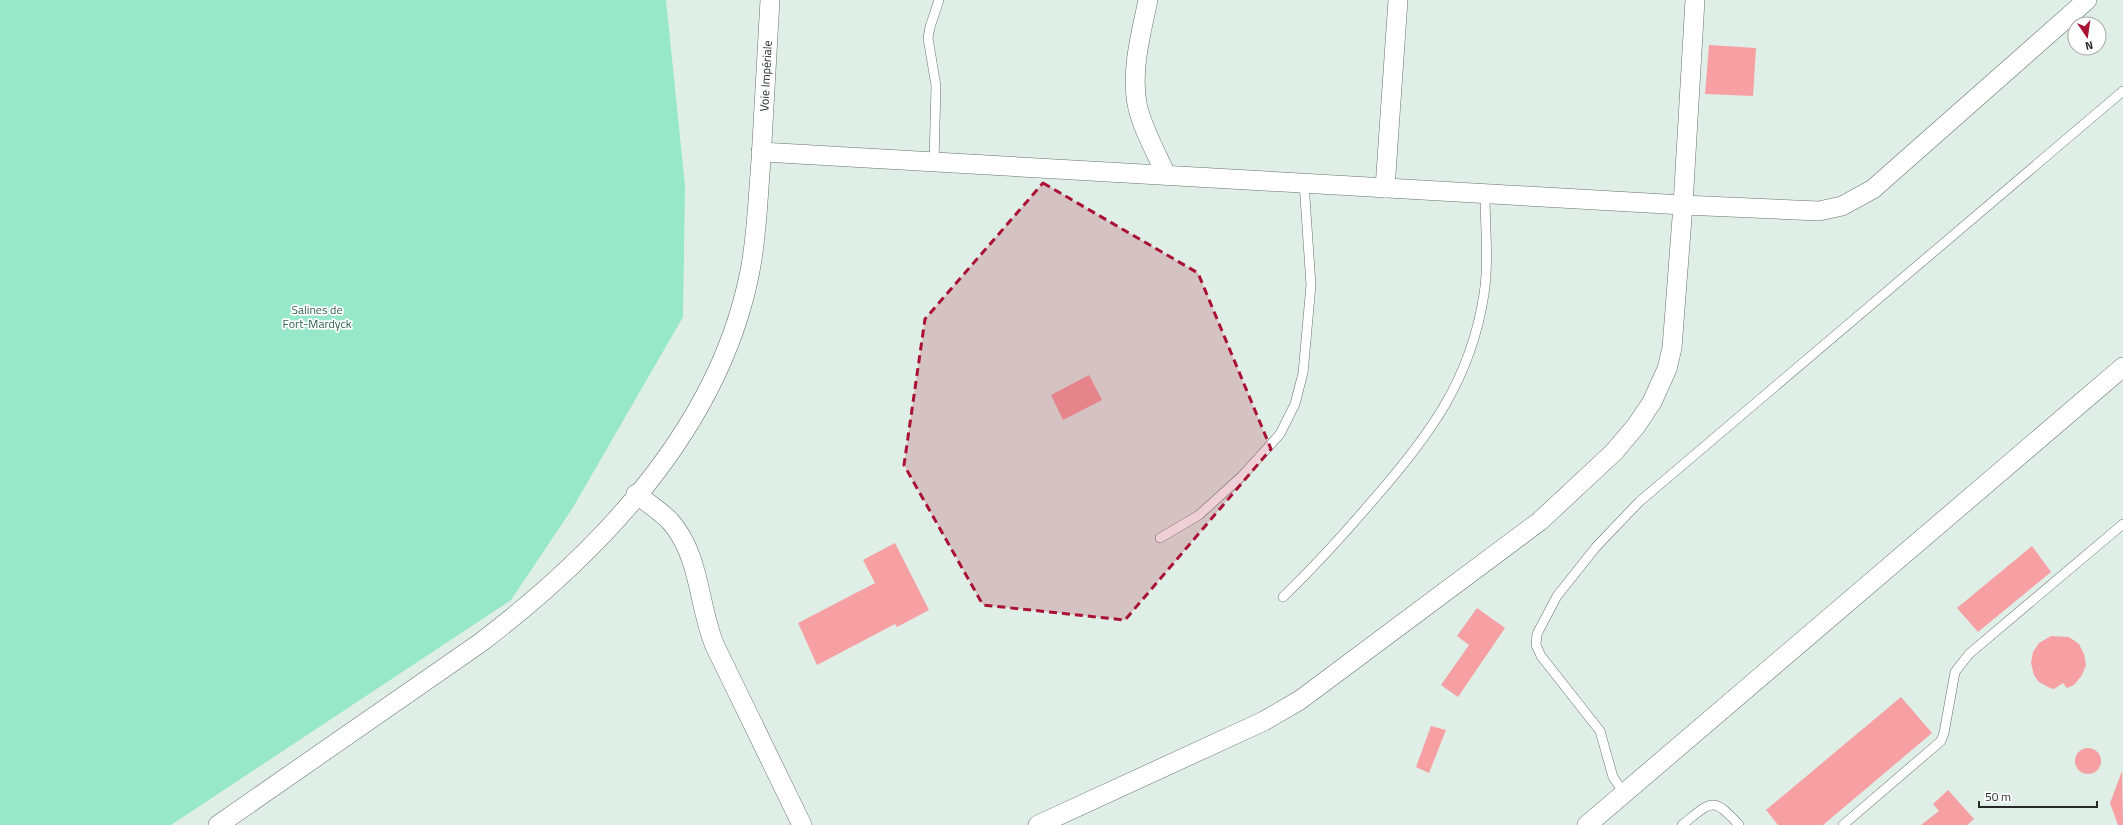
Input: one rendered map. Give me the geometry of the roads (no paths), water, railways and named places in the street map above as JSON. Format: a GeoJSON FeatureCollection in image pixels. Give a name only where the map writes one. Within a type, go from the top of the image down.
{"type":"FeatureCollection","features":[{"type":"Feature","properties":{"kind":"street","name":"Voie Impériale"},"geometry":{"type":"LineString","coordinates":[[218,825],[505,625],[588,550],[668,454],[699,405],[733,330],[745,294],[754,252],[770,0]]}},
{"type":"Feature","properties":{"kind":"street"},"geometry":{"type":"LineString","coordinates":[[1148,0],[1136,67],[1136,97],[1142,120],[1166,175]]}},
{"type":"Feature","properties":{"kind":"street"},"geometry":{"type":"LineString","coordinates":[[1384,188],[1398,0]]}},
{"type":"Feature","properties":{"kind":"street"},"geometry":{"type":"LineString","coordinates":[[1038,825],[1264,721],[1293,705],[1512,543],[1550,512],[1607,459],[1646,411],[1660,386],[1668,365],[1672,348],[1683,205],[1695,0]]}},
{"type":"Feature","properties":{"kind":"street"},"geometry":{"type":"LineString","coordinates":[[761,152],[1485,194],[1819,211],[1842,206],[1858,199],[1880,183],[2087,0]]}},
{"type":"Feature","properties":{"kind":"street"},"geometry":{"type":"LineString","coordinates":[[1587,825],[2123,367]]}},
{"type":"Feature","properties":{"kind":"street"},"geometry":{"type":"LineString","coordinates":[[636,494],[671,522],[684,543],[698,578],[706,620],[715,646],[802,825]]}},
{"type":"Feature","properties":{"kind":"lane"},"geometry":{"type":"LineString","coordinates":[[934,162],[936,86],[928,38],[939,0]]}},
{"type":"Feature","properties":{"kind":"lane"},"geometry":{"type":"LineString","coordinates":[[1624,793],[1613,778],[1600,731],[1541,656],[1536,645],[1540,628],[1562,589],[1596,547],[1639,502],[2123,91]]}},
{"type":"Feature","properties":{"kind":"lane"},"geometry":{"type":"LineString","coordinates":[[1160,538],[1199,515],[1242,476],[1280,434],[1295,404],[1303,373],[1311,285],[1304,183]]}},
{"type":"Feature","properties":{"kind":"lane"},"geometry":{"type":"LineString","coordinates":[[1283,597],[1331,549],[1392,479],[1421,443],[1449,400],[1470,352],[1484,298],[1486,276],[1485,194]]}},
{"type":"Feature","properties":{"kind":"lane"},"geometry":{"type":"LineString","coordinates":[[1843,825],[1941,741],[1944,733],[1955,672],[1968,654],[2123,524]]}},
{"type":"Feature","properties":{"kind":"lane"},"geometry":{"type":"LineString","coordinates":[[1682,825],[1702,809],[1715,805],[1724,808],[1739,825]]}},
{"type":"Feature","properties":{"kind":"park label","name":"Salines de Fort-Mardyck"},"geometry":{"type":"Point","coordinates":[317,317]}}]}
